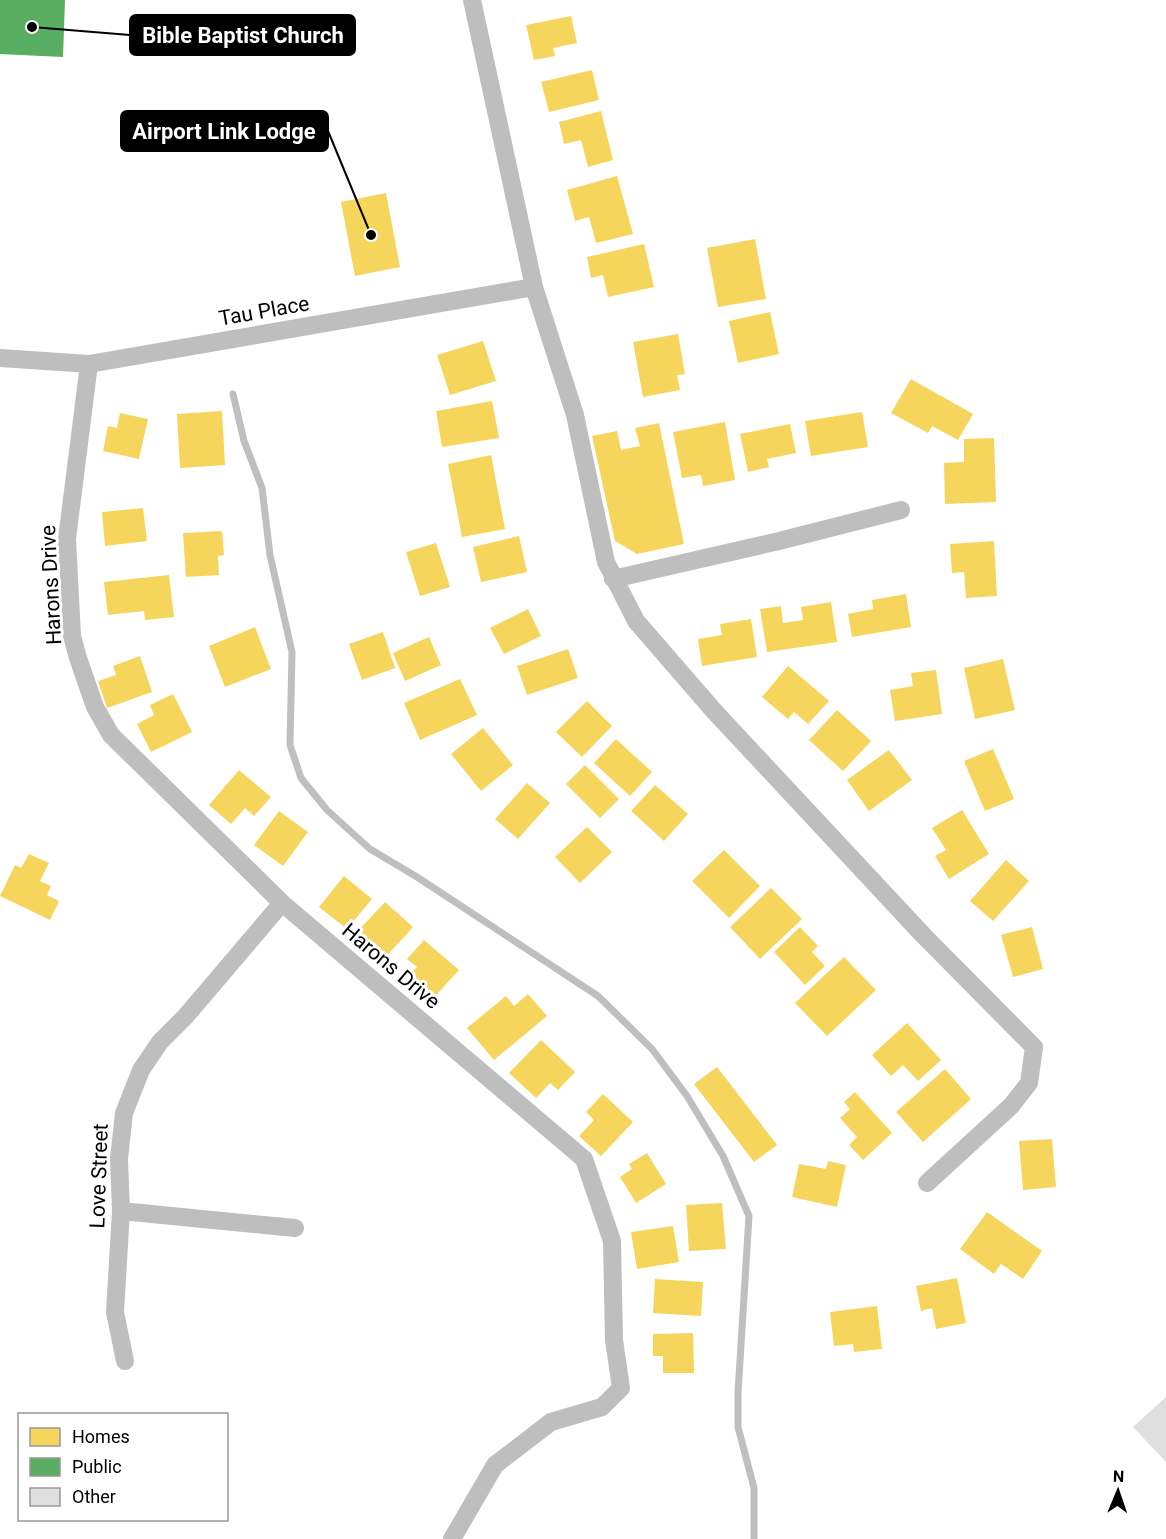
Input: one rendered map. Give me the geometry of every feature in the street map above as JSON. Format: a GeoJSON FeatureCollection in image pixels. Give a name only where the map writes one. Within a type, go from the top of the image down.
{"type":"FeatureCollection","features":[{"type":"Feature","properties":{"kind":"street"},"geometry":{"type":"LineString","coordinates":[[472,0],[534,287],[575,415],[606,562],[613,579],[636,621],[714,711],[924,936],[1034,1047],[1029,1083],[1011,1106],[927,1183]]}},
{"type":"Feature","properties":{"kind":"street","name":"Tau Place"},"geometry":{"type":"LineString","coordinates":[[0,358],[89,364],[534,287]]}},
{"type":"Feature","properties":{"kind":"street","name":"Harons Drive"},"geometry":{"type":"LineString","coordinates":[[89,364],[66,539],[72,636],[91,697],[111,735],[282,903],[584,1159],[612,1241],[614,1340],[621,1388],[602,1407],[551,1422],[495,1465],[452,1539]]}},
{"type":"Feature","properties":{"kind":"street"},"geometry":{"type":"LineString","coordinates":[[613,579],[780,541],[901,510]]}},
{"type":"Feature","properties":{"kind":"street","name":"Love Street"},"geometry":{"type":"LineString","coordinates":[[125,1361],[115,1312],[121,1211],[119,1159],[124,1113],[141,1070],[160,1042],[185,1017],[282,903]]}},
{"type":"Feature","properties":{"kind":"street"},"geometry":{"type":"LineString","coordinates":[[121,1211],[295,1228]]}},
{"type":"Feature","properties":{"kind":"building: Homes"},"geometry":{"type":"Polygon","coordinates":[[[571,16],[577,43],[553,48],[555,56],[534,60],[526,25],[571,16]]]}},
{"type":"Feature","properties":{"kind":"building: Homes"},"geometry":{"type":"Polygon","coordinates":[[[592,70],[599,100],[549,112],[541,82],[592,70]]]}},
{"type":"Feature","properties":{"kind":"building: Homes"},"geometry":{"type":"Polygon","coordinates":[[[601,111],[613,160],[588,167],[581,140],[564,144],[559,122],[601,111]]]}},
{"type":"Feature","properties":{"kind":"building: Homes"},"geometry":{"type":"Polygon","coordinates":[[[617,176],[633,234],[596,243],[589,217],[575,221],[567,190],[617,176]]]}},
{"type":"Feature","properties":{"kind":"building: Homes"},"geometry":{"type":"Polygon","coordinates":[[[386,193],[400,267],[355,276],[341,202],[386,193]]]}},
{"type":"Feature","properties":{"kind":"building: Homes"},"geometry":{"type":"Polygon","coordinates":[[[755,239],[766,299],[718,307],[707,248],[755,239]]]}},
{"type":"Feature","properties":{"kind":"building: Homes"},"geometry":{"type":"Polygon","coordinates":[[[644,244],[654,287],[608,297],[603,275],[591,278],[587,257],[644,244]]]}},
{"type":"Feature","properties":{"kind":"building: Homes"},"geometry":{"type":"Polygon","coordinates":[[[770,312],[779,354],[738,363],[729,321],[770,312]]]}},
{"type":"Feature","properties":{"kind":"building: Homes"},"geometry":{"type":"Polygon","coordinates":[[[678,334],[685,374],[677,375],[680,390],[643,397],[633,342],[678,334]]]}},
{"type":"Feature","properties":{"kind":"building: Homes"},"geometry":{"type":"Polygon","coordinates":[[[483,341],[496,381],[450,395],[437,355],[483,341]]]}},
{"type":"Feature","properties":{"kind":"building: Homes"},"geometry":{"type":"Polygon","coordinates":[[[911,379],[973,414],[958,440],[932,426],[928,433],[891,413],[911,379]]]}},
{"type":"Feature","properties":{"kind":"building: Homes"},"geometry":{"type":"Polygon","coordinates":[[[492,401],[499,438],[442,447],[436,411],[492,401]]]}},
{"type":"Feature","properties":{"kind":"building: Homes"},"geometry":{"type":"Polygon","coordinates":[[[222,411],[225,465],[180,468],[177,414],[222,411]]]}},
{"type":"Feature","properties":{"kind":"building: Homes"},"geometry":{"type":"Polygon","coordinates":[[[862,412],[868,447],[811,456],[805,421],[862,412]]]}},
{"type":"Feature","properties":{"kind":"building: Homes"},"geometry":{"type":"Polygon","coordinates":[[[120,413],[148,419],[139,459],[103,451],[108,426],[117,428],[120,413]]]}},
{"type":"Feature","properties":{"kind":"building: Homes"},"geometry":{"type":"Polygon","coordinates":[[[725,422],[735,480],[703,486],[701,475],[682,478],[673,432],[725,422]]]}},
{"type":"Feature","properties":{"kind":"building: Homes"},"geometry":{"type":"Polygon","coordinates":[[[659,423],[684,544],[637,554],[615,541],[592,436],[617,431],[621,450],[640,446],[635,428],[659,423]]]}},
{"type":"Feature","properties":{"kind":"building: Homes"},"geometry":{"type":"Polygon","coordinates":[[[790,424],[796,453],[767,459],[769,467],[748,472],[740,434],[790,424]]]}},
{"type":"Feature","properties":{"kind":"building: Homes"},"geometry":{"type":"Polygon","coordinates":[[[994,438],[996,502],[945,504],[944,463],[964,462],[964,439],[994,438]]]}},
{"type":"Feature","properties":{"kind":"building: Homes"},"geometry":{"type":"Polygon","coordinates":[[[491,455],[505,529],[462,537],[448,464],[491,455]]]}},
{"type":"Feature","properties":{"kind":"building: Homes"},"geometry":{"type":"Polygon","coordinates":[[[143,508],[147,541],[105,546],[102,512],[143,508]]]}},
{"type":"Feature","properties":{"kind":"building: Homes"},"geometry":{"type":"Polygon","coordinates":[[[222,531],[224,555],[218,556],[219,575],[186,577],[183,533],[222,531]]]}},
{"type":"Feature","properties":{"kind":"building: Homes"},"geometry":{"type":"Polygon","coordinates":[[[519,536],[527,572],[481,582],[473,547],[519,536]]]}},
{"type":"Feature","properties":{"kind":"building: Homes"},"geometry":{"type":"Polygon","coordinates":[[[994,541],[997,596],[966,598],[964,572],[952,573],[950,544],[994,541]]]}},
{"type":"Feature","properties":{"kind":"building: Homes"},"geometry":{"type":"Polygon","coordinates":[[[436,543],[450,587],[420,596],[406,552],[436,543]]]}},
{"type":"Feature","properties":{"kind":"building: Homes"},"geometry":{"type":"Polygon","coordinates":[[[169,575],[174,617],[145,620],[144,611],[108,615],[104,582],[169,575]]]}},
{"type":"Feature","properties":{"kind":"building: Homes"},"geometry":{"type":"Polygon","coordinates":[[[906,594],[911,627],[852,637],[848,614],[873,609],[872,600],[906,594]]]}},
{"type":"Feature","properties":{"kind":"building: Homes"},"geometry":{"type":"Polygon","coordinates":[[[831,602],[837,642],[767,652],[760,609],[781,606],[783,623],[803,620],[801,607],[831,602]]]}},
{"type":"Feature","properties":{"kind":"building: Homes"},"geometry":{"type":"Polygon","coordinates":[[[528,609],[541,636],[504,654],[490,628],[528,609]]]}},
{"type":"Feature","properties":{"kind":"building: Homes"},"geometry":{"type":"Polygon","coordinates":[[[751,619],[757,657],[702,666],[698,639],[722,635],[720,624],[751,619]]]}},
{"type":"Feature","properties":{"kind":"building: Homes"},"geometry":{"type":"Polygon","coordinates":[[[255,627],[271,669],[225,687],[209,646],[255,627]]]}},
{"type":"Feature","properties":{"kind":"building: Homes"},"geometry":{"type":"Polygon","coordinates":[[[383,632],[395,668],[362,680],[349,644],[383,632]]]}},
{"type":"Feature","properties":{"kind":"building: Homes"},"geometry":{"type":"Polygon","coordinates":[[[429,637],[441,665],[405,681],[393,653],[429,637]]]}},
{"type":"Feature","properties":{"kind":"building: Homes"},"geometry":{"type":"Polygon","coordinates":[[[568,649],[578,678],[527,695],[517,666],[568,649]]]}},
{"type":"Feature","properties":{"kind":"building: Homes"},"geometry":{"type":"Polygon","coordinates":[[[140,656],[152,692],[107,708],[98,681],[116,675],[113,666],[140,656]]]}},
{"type":"Feature","properties":{"kind":"building: Homes"},"geometry":{"type":"Polygon","coordinates":[[[1003,659],[1015,710],[975,719],[964,668],[1003,659]]]}},
{"type":"Feature","properties":{"kind":"building: Homes"},"geometry":{"type":"Polygon","coordinates":[[[788,666],[829,701],[808,724],[794,712],[788,719],[762,697],[788,666]]]}},
{"type":"Feature","properties":{"kind":"building: Homes"},"geometry":{"type":"Polygon","coordinates":[[[936,670],[942,714],[895,721],[890,690],[913,686],[911,673],[936,670]]]}},
{"type":"Feature","properties":{"kind":"building: Homes"},"geometry":{"type":"Polygon","coordinates":[[[460,679],[477,715],[420,740],[404,703],[460,679]]]}},
{"type":"Feature","properties":{"kind":"building: Homes"},"geometry":{"type":"Polygon","coordinates":[[[173,694],[192,732],[151,752],[137,724],[154,715],[150,705],[173,694]]]}},
{"type":"Feature","properties":{"kind":"building: Homes"},"geometry":{"type":"Polygon","coordinates":[[[587,701],[612,726],[582,757],[556,732],[587,701]]]}},
{"type":"Feature","properties":{"kind":"building: Homes"},"geometry":{"type":"Polygon","coordinates":[[[837,710],[871,741],[843,771],[809,740],[837,710]]]}},
{"type":"Feature","properties":{"kind":"building: Homes"},"geometry":{"type":"Polygon","coordinates":[[[483,728],[513,765],[481,791],[451,754],[483,728]]]}},
{"type":"Feature","properties":{"kind":"building: Homes"},"geometry":{"type":"Polygon","coordinates":[[[616,739],[652,772],[630,796],[594,763],[616,739]]]}},
{"type":"Feature","properties":{"kind":"building: Homes"},"geometry":{"type":"Polygon","coordinates":[[[993,749],[1014,799],[985,811],[964,761],[993,749]]]}},
{"type":"Feature","properties":{"kind":"building: Homes"},"geometry":{"type":"Polygon","coordinates":[[[889,750],[912,780],[869,811],[847,780],[889,750]]]}},
{"type":"Feature","properties":{"kind":"building: Homes"},"geometry":{"type":"Polygon","coordinates":[[[585,765],[619,799],[600,818],[566,784],[585,765]]]}},
{"type":"Feature","properties":{"kind":"building: Homes"},"geometry":{"type":"Polygon","coordinates":[[[239,770],[271,797],[254,816],[245,808],[231,824],[209,805],[239,770]]]}},
{"type":"Feature","properties":{"kind":"building: Homes"},"geometry":{"type":"Polygon","coordinates":[[[527,783],[550,803],[518,839],[495,819],[527,783]]]}},
{"type":"Feature","properties":{"kind":"building: Homes"},"geometry":{"type":"Polygon","coordinates":[[[655,785],[688,814],[664,841],[631,811],[655,785]]]}},
{"type":"Feature","properties":{"kind":"building: Homes"},"geometry":{"type":"Polygon","coordinates":[[[962,810],[989,854],[949,879],[935,856],[946,850],[932,828],[962,810]]]}},
{"type":"Feature","properties":{"kind":"building: Homes"},"geometry":{"type":"Polygon","coordinates":[[[279,811],[308,832],[283,866],[254,845],[279,811]]]}},
{"type":"Feature","properties":{"kind":"building: Homes"},"geometry":{"type":"Polygon","coordinates":[[[587,827],[612,852],[580,883],[555,857],[587,827]]]}},
{"type":"Feature","properties":{"kind":"building: Homes"},"geometry":{"type":"Polygon","coordinates":[[[724,850],[760,886],[729,918],[692,881],[724,850]]]}},
{"type":"Feature","properties":{"kind":"building: Homes"},"geometry":{"type":"Polygon","coordinates":[[[29,854],[49,863],[40,881],[51,886],[47,895],[59,901],[50,920],[0,896],[15,865],[21,868],[29,854]]]}},
{"type":"Feature","properties":{"kind":"building: Homes"},"geometry":{"type":"Polygon","coordinates":[[[1006,860],[1029,881],[993,921],[970,901],[1006,860]]]}},
{"type":"Feature","properties":{"kind":"building: Homes"},"geometry":{"type":"Polygon","coordinates":[[[344,876],[372,899],[347,929],[319,907],[344,876]]]}},
{"type":"Feature","properties":{"kind":"building: Homes"},"geometry":{"type":"Polygon","coordinates":[[[771,888],[802,919],[760,959],[730,927],[771,888]]]}},
{"type":"Feature","properties":{"kind":"building: Homes"},"geometry":{"type":"Polygon","coordinates":[[[385,902],[413,927],[384,959],[356,933],[385,902]]]}},
{"type":"Feature","properties":{"kind":"building: Homes"},"geometry":{"type":"Polygon","coordinates":[[[800,927],[818,946],[812,952],[825,966],[805,985],[774,952],[800,927]]]}},
{"type":"Feature","properties":{"kind":"building: Homes"},"geometry":{"type":"Polygon","coordinates":[[[1032,927],[1043,969],[1013,977],[1001,935],[1032,927]]]}},
{"type":"Feature","properties":{"kind":"building: Homes"},"geometry":{"type":"Polygon","coordinates":[[[424,940],[459,970],[428,1004],[403,983],[417,967],[407,959],[424,940]]]}},
{"type":"Feature","properties":{"kind":"building: Homes"},"geometry":{"type":"Polygon","coordinates":[[[844,957],[876,990],[827,1036],[795,1003],[844,957]]]}},
{"type":"Feature","properties":{"kind":"building: Homes"},"geometry":{"type":"Polygon","coordinates":[[[528,994],[547,1016],[494,1060],[467,1028],[506,996],[514,1006],[528,994]]]}},
{"type":"Feature","properties":{"kind":"building: Homes"},"geometry":{"type":"Polygon","coordinates":[[[907,1023],[941,1060],[918,1081],[903,1065],[891,1076],[872,1055],[907,1023]]]}},
{"type":"Feature","properties":{"kind":"building: Homes"},"geometry":{"type":"Polygon","coordinates":[[[541,1040],[575,1072],[558,1090],[550,1083],[536,1098],[509,1073],[541,1040]]]}},
{"type":"Feature","properties":{"kind":"building: Homes"},"geometry":{"type":"Polygon","coordinates":[[[717,1067],[777,1145],[754,1162],[694,1084],[717,1067]]]}},
{"type":"Feature","properties":{"kind":"building: Homes"},"geometry":{"type":"Polygon","coordinates":[[[945,1069],[971,1099],[923,1142],[896,1112],[945,1069]]]}},
{"type":"Feature","properties":{"kind":"building: Homes"},"geometry":{"type":"Polygon","coordinates":[[[855,1092],[892,1133],[863,1160],[849,1145],[857,1137],[840,1118],[850,1109],[844,1102],[855,1092]]]}},
{"type":"Feature","properties":{"kind":"building: Homes"},"geometry":{"type":"Polygon","coordinates":[[[603,1094],[633,1122],[601,1156],[579,1136],[594,1120],[586,1112],[603,1094]]]}},
{"type":"Feature","properties":{"kind":"building: Homes"},"geometry":{"type":"Polygon","coordinates":[[[1052,1139],[1056,1187],[1023,1190],[1019,1141],[1052,1139]]]}},
{"type":"Feature","properties":{"kind":"building: Homes"},"geometry":{"type":"Polygon","coordinates":[[[647,1153],[666,1184],[636,1203],[620,1177],[632,1169],[629,1164],[647,1153]]]}},
{"type":"Feature","properties":{"kind":"building: Homes"},"geometry":{"type":"Polygon","coordinates":[[[828,1161],[846,1165],[837,1207],[792,1197],[799,1164],[826,1169],[828,1161]]]}},
{"type":"Feature","properties":{"kind":"building: Homes"},"geometry":{"type":"Polygon","coordinates":[[[722,1203],[726,1249],[689,1251],[686,1205],[722,1203]]]}},
{"type":"Feature","properties":{"kind":"building: Homes"},"geometry":{"type":"Polygon","coordinates":[[[987,1212],[1042,1251],[1023,1279],[1001,1264],[994,1274],[960,1249],[987,1212]]]}},
{"type":"Feature","properties":{"kind":"building: Homes"},"geometry":{"type":"Polygon","coordinates":[[[673,1226],[679,1262],[637,1269],[631,1232],[673,1226]]]}},
{"type":"Feature","properties":{"kind":"building: Homes"},"geometry":{"type":"Polygon","coordinates":[[[957,1278],[966,1323],[936,1329],[932,1308],[921,1311],[916,1286],[957,1278]]]}},
{"type":"Feature","properties":{"kind":"building: Homes"},"geometry":{"type":"Polygon","coordinates":[[[655,1279],[703,1282],[701,1316],[653,1313],[655,1279]]]}},
{"type":"Feature","properties":{"kind":"building: Homes"},"geometry":{"type":"Polygon","coordinates":[[[877,1306],[882,1349],[854,1352],[853,1344],[834,1346],[830,1312],[877,1306]]]}},
{"type":"Feature","properties":{"kind":"building: Homes"},"geometry":{"type":"Polygon","coordinates":[[[693,1333],[694,1373],[663,1373],[663,1356],[653,1356],[653,1334],[693,1333]]]}},
{"type":"Feature","properties":{"kind":"building: Public"},"geometry":{"type":"Polygon","coordinates":[[[0,0],[65,0],[63,57],[0,54],[0,0]]]}},
{"type":"Feature","properties":{"kind":"building: Other"},"geometry":{"type":"Polygon","coordinates":[[[1166,1397],[1166,1462],[1133,1427],[1166,1397]]]}},
{"type":"Feature","properties":{"kind":"waterway"},"geometry":{"type":"LineString","coordinates":[[233,394],[244,441],[262,488],[270,555],[292,652],[290,745],[301,778],[327,810],[370,849],[417,877],[598,996],[652,1049],[687,1096],[723,1156],[749,1216],[738,1427],[754,1488],[754,1539]]}},
{"type":"Feature","properties":{"kind":"place","name":"Bible Baptist Church"},"geometry":{"type":"Point","coordinates":[32,27]}},
{"type":"Feature","properties":{"kind":"place","name":"Airport Link Lodge"},"geometry":{"type":"Point","coordinates":[371,235]}}]}
